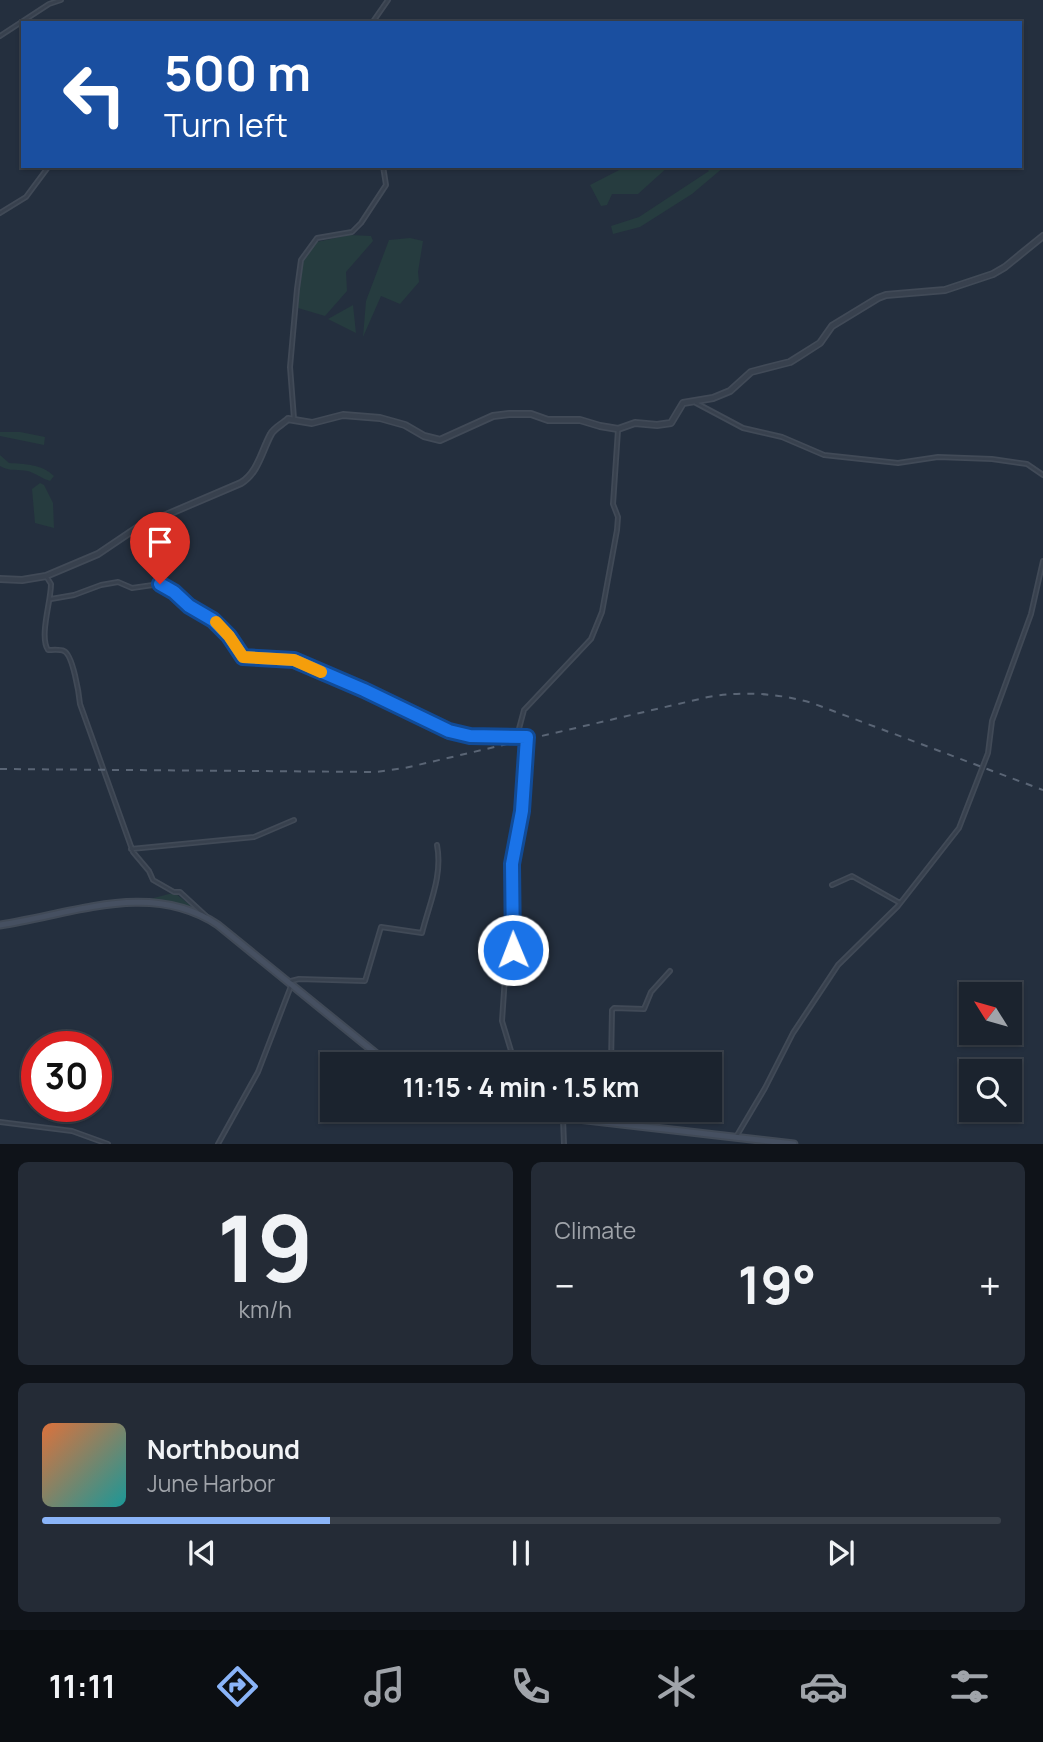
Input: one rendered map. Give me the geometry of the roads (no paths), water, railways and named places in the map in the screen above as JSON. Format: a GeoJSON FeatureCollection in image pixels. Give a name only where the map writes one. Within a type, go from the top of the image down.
{"type":"FeatureCollection","features":[{"type":"Feature","properties":{"kind":"main road"},"geometry":{"type":"LineString","coordinates":[[0,925],[142,901],[186,909],[208,919],[374,1052]]}},
{"type":"Feature","properties":{"kind":"main road"},"geometry":{"type":"LineString","coordinates":[[606,1122],[794,1143]]}},
{"type":"Feature","properties":{"kind":"street"},"geometry":{"type":"LineString","coordinates":[[23,21],[49,4],[61,0]]}},
{"type":"Feature","properties":{"kind":"street"},"geometry":{"type":"LineString","coordinates":[[373,21],[388,0]]}},
{"type":"Feature","properties":{"kind":"street"},"geometry":{"type":"LineString","coordinates":[[0,36],[21,22]]}},
{"type":"Feature","properties":{"kind":"street"},"geometry":{"type":"LineString","coordinates":[[0,213],[26,197],[48,168]]}},
{"type":"Feature","properties":{"kind":"street"},"geometry":{"type":"LineString","coordinates":[[294,419],[290,367],[302,260],[317,238],[352,232],[361,223],[386,185],[383,168]]}},
{"type":"Feature","properties":{"kind":"street"},"geometry":{"type":"LineString","coordinates":[[0,579],[46,576],[98,554],[138,527],[247,480],[270,435],[288,419],[312,424],[344,415],[380,418],[440,440],[493,416],[523,413],[548,420],[580,420],[618,429],[635,423],[671,423],[683,403],[713,398],[730,391],[751,372],[798,357],[820,343],[832,326],[878,298],[945,290],[993,274],[1043,236]]}},
{"type":"Feature","properties":{"kind":"street"},"geometry":{"type":"LineString","coordinates":[[694,401],[743,428],[782,437],[824,455],[898,463],[937,457],[992,459],[1027,464],[1043,475]]}},
{"type":"Feature","properties":{"kind":"street"},"geometry":{"type":"LineString","coordinates":[[517,737],[524,710],[589,642],[599,620],[617,530],[618,517],[613,504],[618,429]]}},
{"type":"Feature","properties":{"kind":"street"},"geometry":{"type":"LineString","coordinates":[[736,1137],[793,1033],[838,965],[901,903],[959,828],[971,791],[988,753],[992,721],[1031,614],[1043,561]]}},
{"type":"Feature","properties":{"kind":"street"},"geometry":{"type":"LineString","coordinates":[[46,576],[51,582],[51,599],[44,635],[45,647],[68,654],[80,704],[131,849],[153,880],[174,892],[180,892],[204,912],[208,919]]}},
{"type":"Feature","properties":{"kind":"street"},"geometry":{"type":"LineString","coordinates":[[51,599],[118,582],[132,589],[160,584],[213,620],[229,636],[243,657],[294,660],[449,731],[470,736],[527,737],[522,811],[512,864],[513,953],[506,962],[502,1021],[511,1052]]}},
{"type":"Feature","properties":{"kind":"street"},"geometry":{"type":"LineString","coordinates":[[131,849],[254,837],[294,820]]}},
{"type":"Feature","properties":{"kind":"street"},"geometry":{"type":"LineString","coordinates":[[218,1143],[258,1072],[289,985],[299,979],[365,981],[381,927],[422,933],[429,902],[436,889],[440,859],[437,845]]}},
{"type":"Feature","properties":{"kind":"street"},"geometry":{"type":"LineString","coordinates":[[832,885],[852,876],[901,903]]}},
{"type":"Feature","properties":{"kind":"street"},"geometry":{"type":"LineString","coordinates":[[611,1052],[612,1010],[644,1009],[651,992],[670,971]]}},
{"type":"Feature","properties":{"kind":"street"},"geometry":{"type":"LineString","coordinates":[[0,1122],[72,1131],[108,1143]]}},
{"type":"Feature","properties":{"kind":"street"},"geometry":{"type":"LineString","coordinates":[[563,1122],[564,1143]]}},
{"type":"Feature","properties":{"kind":"railway"},"geometry":{"type":"LineString","coordinates":[[0,769],[376,772],[405,768],[708,697],[747,694],[773,695],[812,703],[1043,790]]}}]}
